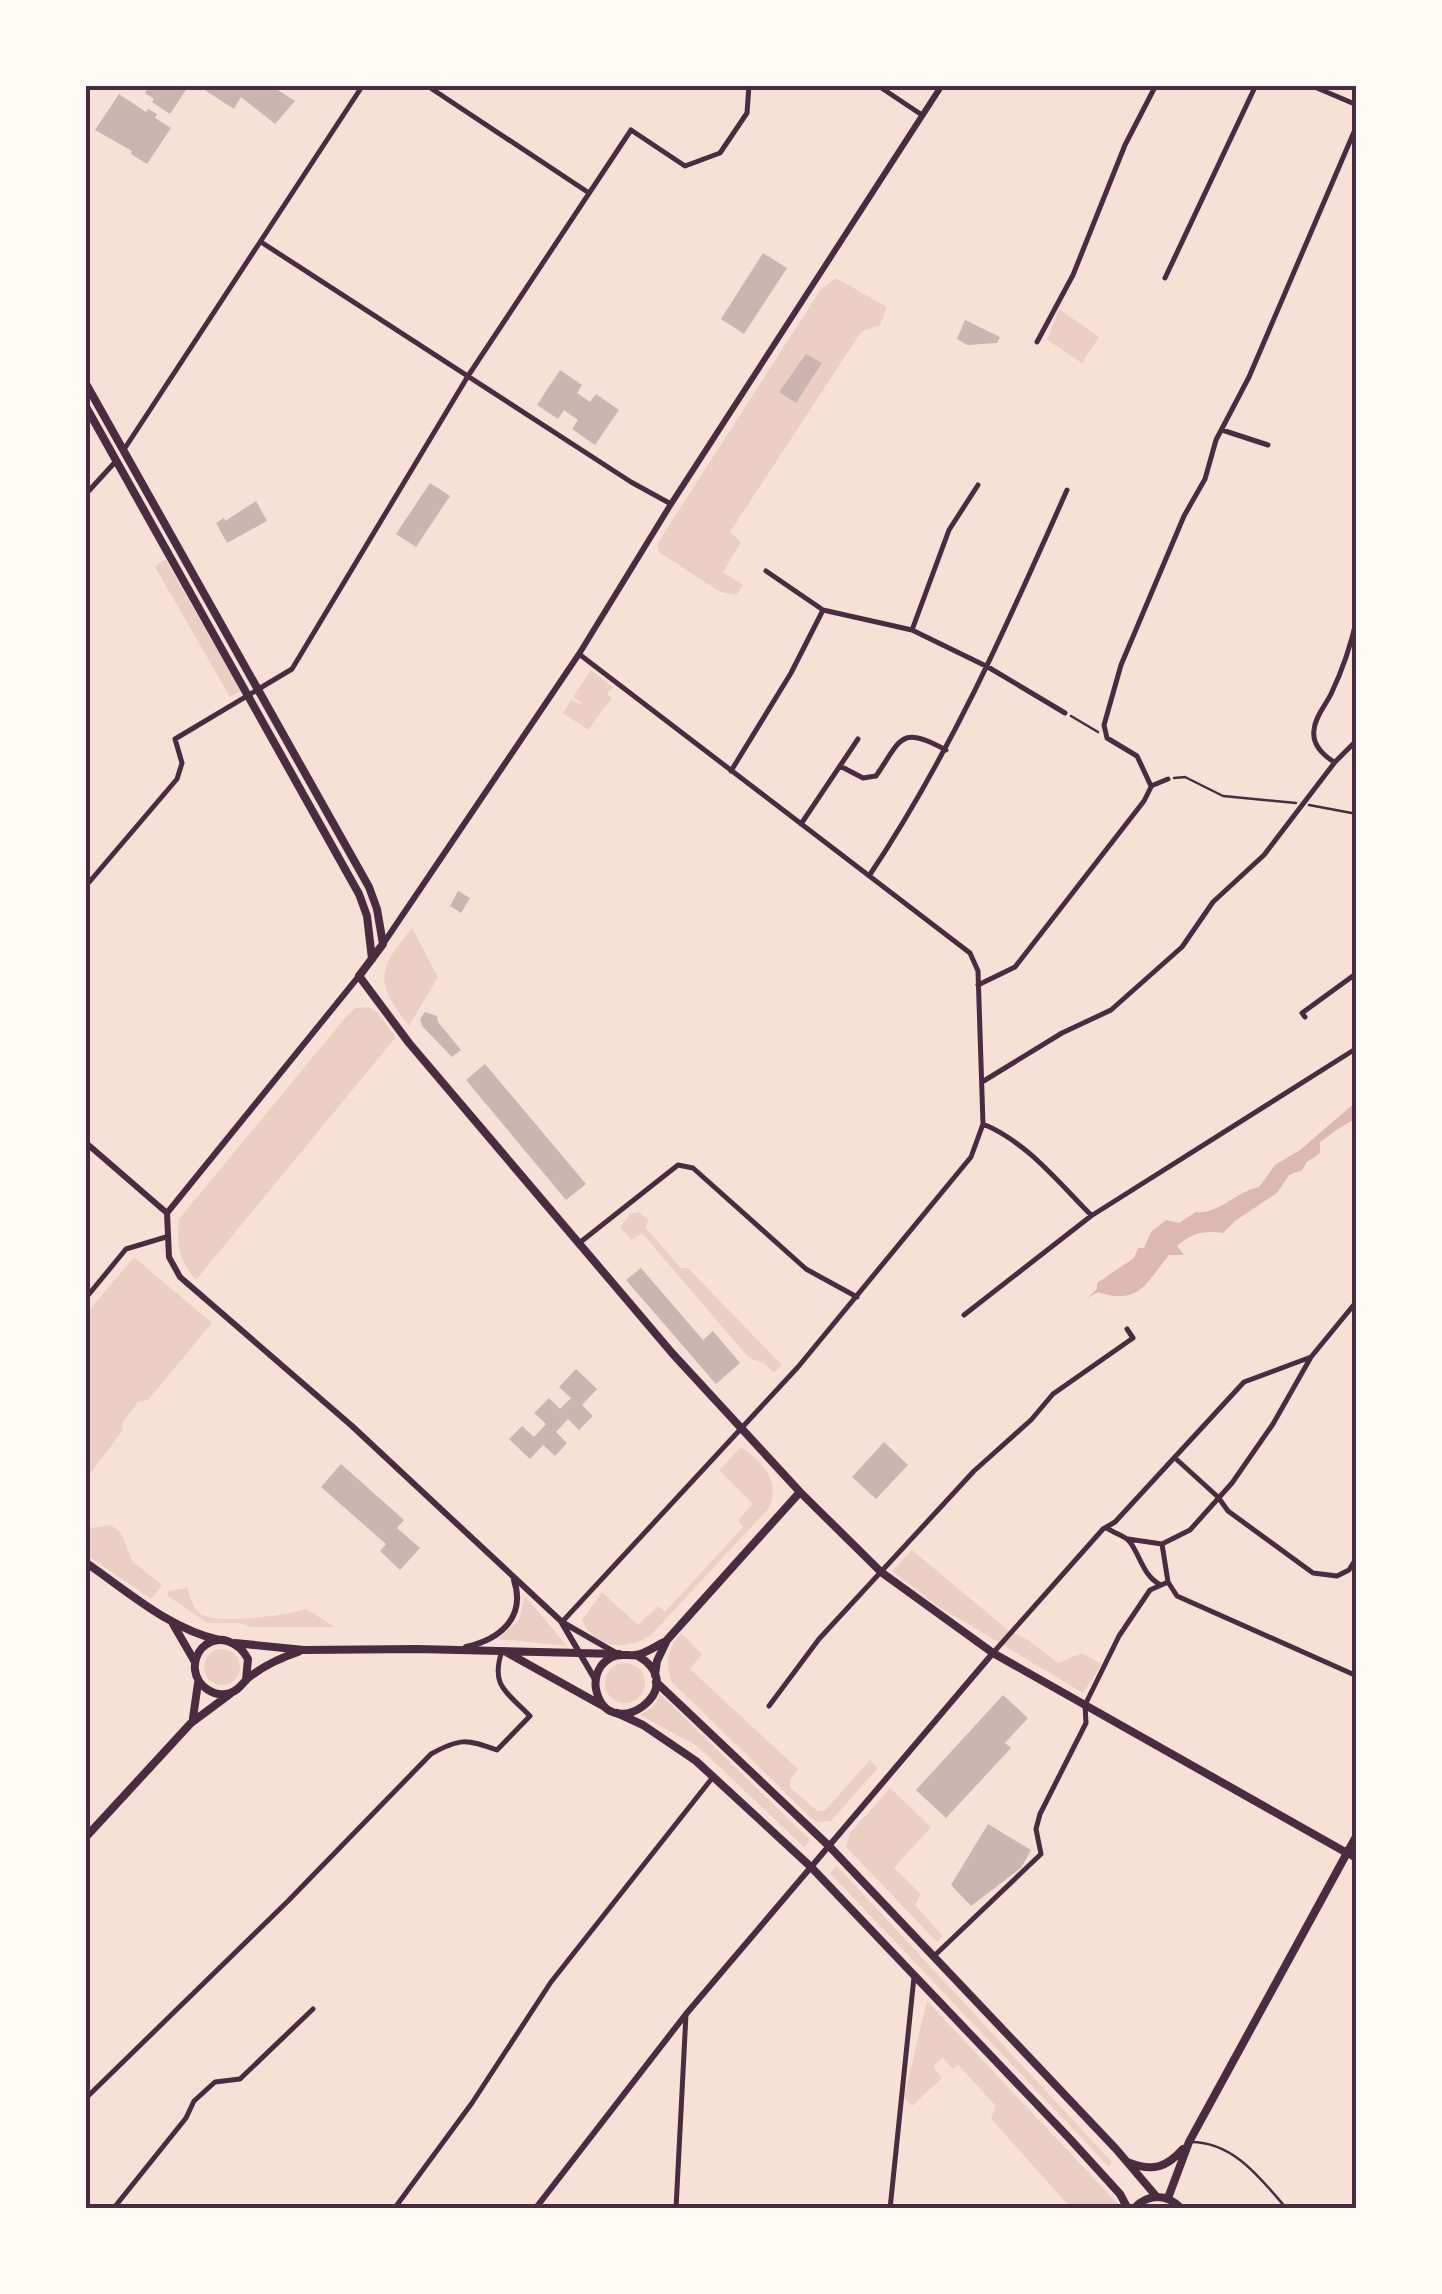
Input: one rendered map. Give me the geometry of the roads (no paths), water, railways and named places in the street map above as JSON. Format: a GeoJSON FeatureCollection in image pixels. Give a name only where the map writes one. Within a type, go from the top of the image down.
{"type":"FeatureCollection","features":[{"type":"Feature","properties":{"kind":"main road"},"geometry":{"type":"LineString","coordinates":[[85,382],[369,888],[378,909],[383,944],[360,976],[409,1043],[577,1244],[800,1492],[909,1596],[992,1652],[1347,1854]]}},
{"type":"Feature","properties":{"kind":"main road"},"geometry":{"type":"LineString","coordinates":[[85,405],[359,894],[367,916],[372,959]]}},
{"type":"Feature","properties":{"kind":"main road"},"geometry":{"type":"LineString","coordinates":[[619,1654],[603,1664],[596,1681],[600,1700],[614,1711],[636,1712],[645,1707],[654,1693],[657,1661],[667,1640],[800,1492]]}},
{"type":"Feature","properties":{"kind":"main road"},"geometry":{"type":"LineString","coordinates":[[85,1562],[194,1633],[235,1643],[304,1650],[636,1655],[829,1846],[1156,2196]]}},
{"type":"Feature","properties":{"kind":"main road"},"geometry":{"type":"LineString","coordinates":[[170,1620],[195,1662],[197,1703],[191,1722]]}},
{"type":"Feature","properties":{"kind":"main road"},"geometry":{"type":"LineString","coordinates":[[195,1662],[202,1648],[219,1640]]}},
{"type":"Feature","properties":{"kind":"main road"},"geometry":{"type":"LineString","coordinates":[[636,1655],[667,1640]]}},
{"type":"Feature","properties":{"kind":"main road"},"geometry":{"type":"LineString","coordinates":[[235,1643],[248,1659],[246,1680]]}},
{"type":"Feature","properties":{"kind":"main road"},"geometry":{"type":"LineString","coordinates":[[85,1838],[191,1722],[272,1663],[304,1650]]}},
{"type":"Feature","properties":{"kind":"main road"},"geometry":{"type":"LineString","coordinates":[[502,1650],[643,1725],[713,1776],[812,1866],[1070,2138],[1130,2209],[1156,2196],[1168,2198],[1182,2209]]}},
{"type":"Feature","properties":{"kind":"main road"},"geometry":{"type":"LineString","coordinates":[[198,1680],[210,1692],[234,1692]]}},
{"type":"Feature","properties":{"kind":"main road"},"geometry":{"type":"LineString","coordinates":[[1168,2198],[1190,2142],[1357,1835]]}},
{"type":"Feature","properties":{"kind":"main road"},"geometry":{"type":"LineString","coordinates":[[1128,2162],[1158,2168],[1168,2164],[1190,2142]]}},
{"type":"Feature","properties":{"kind":"street"},"geometry":{"type":"LineString","coordinates":[[85,495],[124,450],[363,85]]}},
{"type":"Feature","properties":{"kind":"street"},"geometry":{"type":"LineString","coordinates":[[426,85],[590,193]]}},
{"type":"Feature","properties":{"kind":"street"},"geometry":{"type":"LineString","coordinates":[[85,887],[178,779],[182,763],[174,740],[292,669],[468,376],[631,130],[685,166],[720,153],[747,113],[749,85]]}},
{"type":"Feature","properties":{"kind":"street"},"geometry":{"type":"LineString","coordinates":[[876,85],[922,114]]}},
{"type":"Feature","properties":{"kind":"street"},"geometry":{"type":"LineString","coordinates":[[383,944],[579,654],[671,504],[942,85]]}},
{"type":"Feature","properties":{"kind":"street"},"geometry":{"type":"LineString","coordinates":[[1037,342],[1072,275],[1125,145],[1156,85]]}},
{"type":"Feature","properties":{"kind":"street"},"geometry":{"type":"LineString","coordinates":[[1166,278],[1256,85]]}},
{"type":"Feature","properties":{"kind":"street"},"geometry":{"type":"LineString","coordinates":[[1310,85],[1357,105]]}},
{"type":"Feature","properties":{"kind":"street"},"geometry":{"type":"LineString","coordinates":[[1151,786],[1137,756],[1107,738],[1104,725],[1122,665],[1357,125]]}},
{"type":"Feature","properties":{"kind":"street"},"geometry":{"type":"LineString","coordinates":[[260,241],[631,482],[671,504]]}},
{"type":"Feature","properties":{"kind":"street"},"geometry":{"type":"LineString","coordinates":[[1222,430],[1268,445]]}},
{"type":"Feature","properties":{"kind":"street"},"geometry":{"type":"LineString","coordinates":[[912,630],[950,530],[978,485]]}},
{"type":"Feature","properties":{"kind":"street"},"geometry":{"type":"LineString","coordinates":[[869,876],[946,750],[988,667],[1067,490]]}},
{"type":"Feature","properties":{"kind":"street"},"geometry":{"type":"LineString","coordinates":[[766,571],[823,610],[912,630],[988,667],[1065,713]]}},
{"type":"Feature","properties":{"kind":"street"},"geometry":{"type":"LineString","coordinates":[[732,770],[791,673],[823,610]]}},
{"type":"Feature","properties":{"kind":"street"},"geometry":{"type":"LineString","coordinates":[[1335,762],[1325,757],[1313,732],[1316,718],[1349,653],[1357,618]]}},
{"type":"Feature","properties":{"kind":"street"},"geometry":{"type":"LineString","coordinates":[[562,1622],[742,1428],[857,1296],[971,1157],[983,1124],[978,970],[970,953],[579,654]]}},
{"type":"Feature","properties":{"kind":"street"},"geometry":{"type":"LineString","coordinates":[[840,766],[863,778],[876,776],[899,743],[913,736],[946,750]]}},
{"type":"Feature","properties":{"kind":"street"},"geometry":{"type":"LineString","coordinates":[[801,824],[858,739]]}},
{"type":"Feature","properties":{"kind":"street"},"geometry":{"type":"LineString","coordinates":[[982,1082],[1062,1032],[1111,1010],[1182,947],[1212,902],[1264,854],[1335,762],[1357,740]]}},
{"type":"Feature","properties":{"kind":"street"},"geometry":{"type":"LineString","coordinates":[[978,985],[1015,967],[1144,801],[1151,786],[1168,779]]}},
{"type":"Feature","properties":{"kind":"street"},"geometry":{"type":"LineString","coordinates":[[1305,1017],[1302,1013],[1357,973]]}},
{"type":"Feature","properties":{"kind":"street"},"geometry":{"type":"LineString","coordinates":[[360,976],[167,1213],[168,1257],[180,1277],[352,1426],[562,1622],[619,1654]]}},
{"type":"Feature","properties":{"kind":"street"},"geometry":{"type":"LineString","coordinates":[[964,1315],[1092,1216],[1357,1048]]}},
{"type":"Feature","properties":{"kind":"street"},"geometry":{"type":"LineString","coordinates":[[983,1124],[1031,1154],[1092,1216]]}},
{"type":"Feature","properties":{"kind":"street"},"geometry":{"type":"LineString","coordinates":[[85,1142],[167,1213]]}},
{"type":"Feature","properties":{"kind":"street"},"geometry":{"type":"LineString","coordinates":[[577,1244],[683,1164],[806,1269],[857,1296]]}},
{"type":"Feature","properties":{"kind":"street"},"geometry":{"type":"LineString","coordinates":[[85,1300],[126,1249],[166,1237]]}},
{"type":"Feature","properties":{"kind":"street"},"geometry":{"type":"LineString","coordinates":[[1106,1527],[1111,1533],[1162,1544],[1190,1530],[1232,1483],[1310,1357],[1357,1301]]}},
{"type":"Feature","properties":{"kind":"street"},"geometry":{"type":"LineString","coordinates":[[769,1706],[819,1639],[974,1471],[1031,1420],[1052,1394],[1133,1338],[1127,1328]]}},
{"type":"Feature","properties":{"kind":"street"},"geometry":{"type":"LineString","coordinates":[[534,2209],[686,2014],[992,1652],[1244,1382],[1310,1357]]}},
{"type":"Feature","properties":{"kind":"street"},"geometry":{"type":"LineString","coordinates":[[1175,1458],[1218,1497],[1228,1512],[1314,1574],[1337,1576],[1349,1570],[1357,1557]]}},
{"type":"Feature","properties":{"kind":"street"},"geometry":{"type":"LineString","coordinates":[[1128,1538],[1153,1581],[1164,1584],[1177,1596],[1357,1676]]}},
{"type":"Feature","properties":{"kind":"street"},"geometry":{"type":"LineString","coordinates":[[1162,1544],[1164,1584]]}},
{"type":"Feature","properties":{"kind":"street"},"geometry":{"type":"LineString","coordinates":[[457,1650],[480,1644],[510,1624],[519,1601],[514,1578]]}},
{"type":"Feature","properties":{"kind":"street"},"geometry":{"type":"LineString","coordinates":[[933,1957],[1040,1854],[1036,1829],[1040,1814],[1086,1723],[1085,1705],[1118,1636],[1150,1590],[1164,1584]]}},
{"type":"Feature","properties":{"kind":"street"},"geometry":{"type":"LineString","coordinates":[[562,1622],[596,1681]]}},
{"type":"Feature","properties":{"kind":"street"},"geometry":{"type":"LineString","coordinates":[[85,2099],[288,1901],[431,1754],[454,1742],[470,1740],[497,1750],[530,1716],[497,1681],[495,1670],[502,1650]]}},
{"type":"Feature","properties":{"kind":"street"},"geometry":{"type":"LineString","coordinates":[[394,2209],[472,2102],[551,1982],[713,1776]]}},
{"type":"Feature","properties":{"kind":"street"},"geometry":{"type":"LineString","coordinates":[[1347,1854],[1357,1860]]}},
{"type":"Feature","properties":{"kind":"street"},"geometry":{"type":"LineString","coordinates":[[890,2209],[914,1977]]}},
{"type":"Feature","properties":{"kind":"street"},"geometry":{"type":"LineString","coordinates":[[112,2209],[186,2118],[194,2100],[216,2082],[240,2080],[312,2010]]}},
{"type":"Feature","properties":{"kind":"street"},"geometry":{"type":"LineString","coordinates":[[676,2209],[686,2014]]}},
{"type":"Feature","properties":{"kind":"street"},"geometry":{"type":"LineString","coordinates":[[544,2209],[546,2196]]}},
{"type":"Feature","properties":{"kind":"lane"},"geometry":{"type":"LineString","coordinates":[[1190,2142],[1208,2142],[1246,2164],[1287,2209]]}}]}
